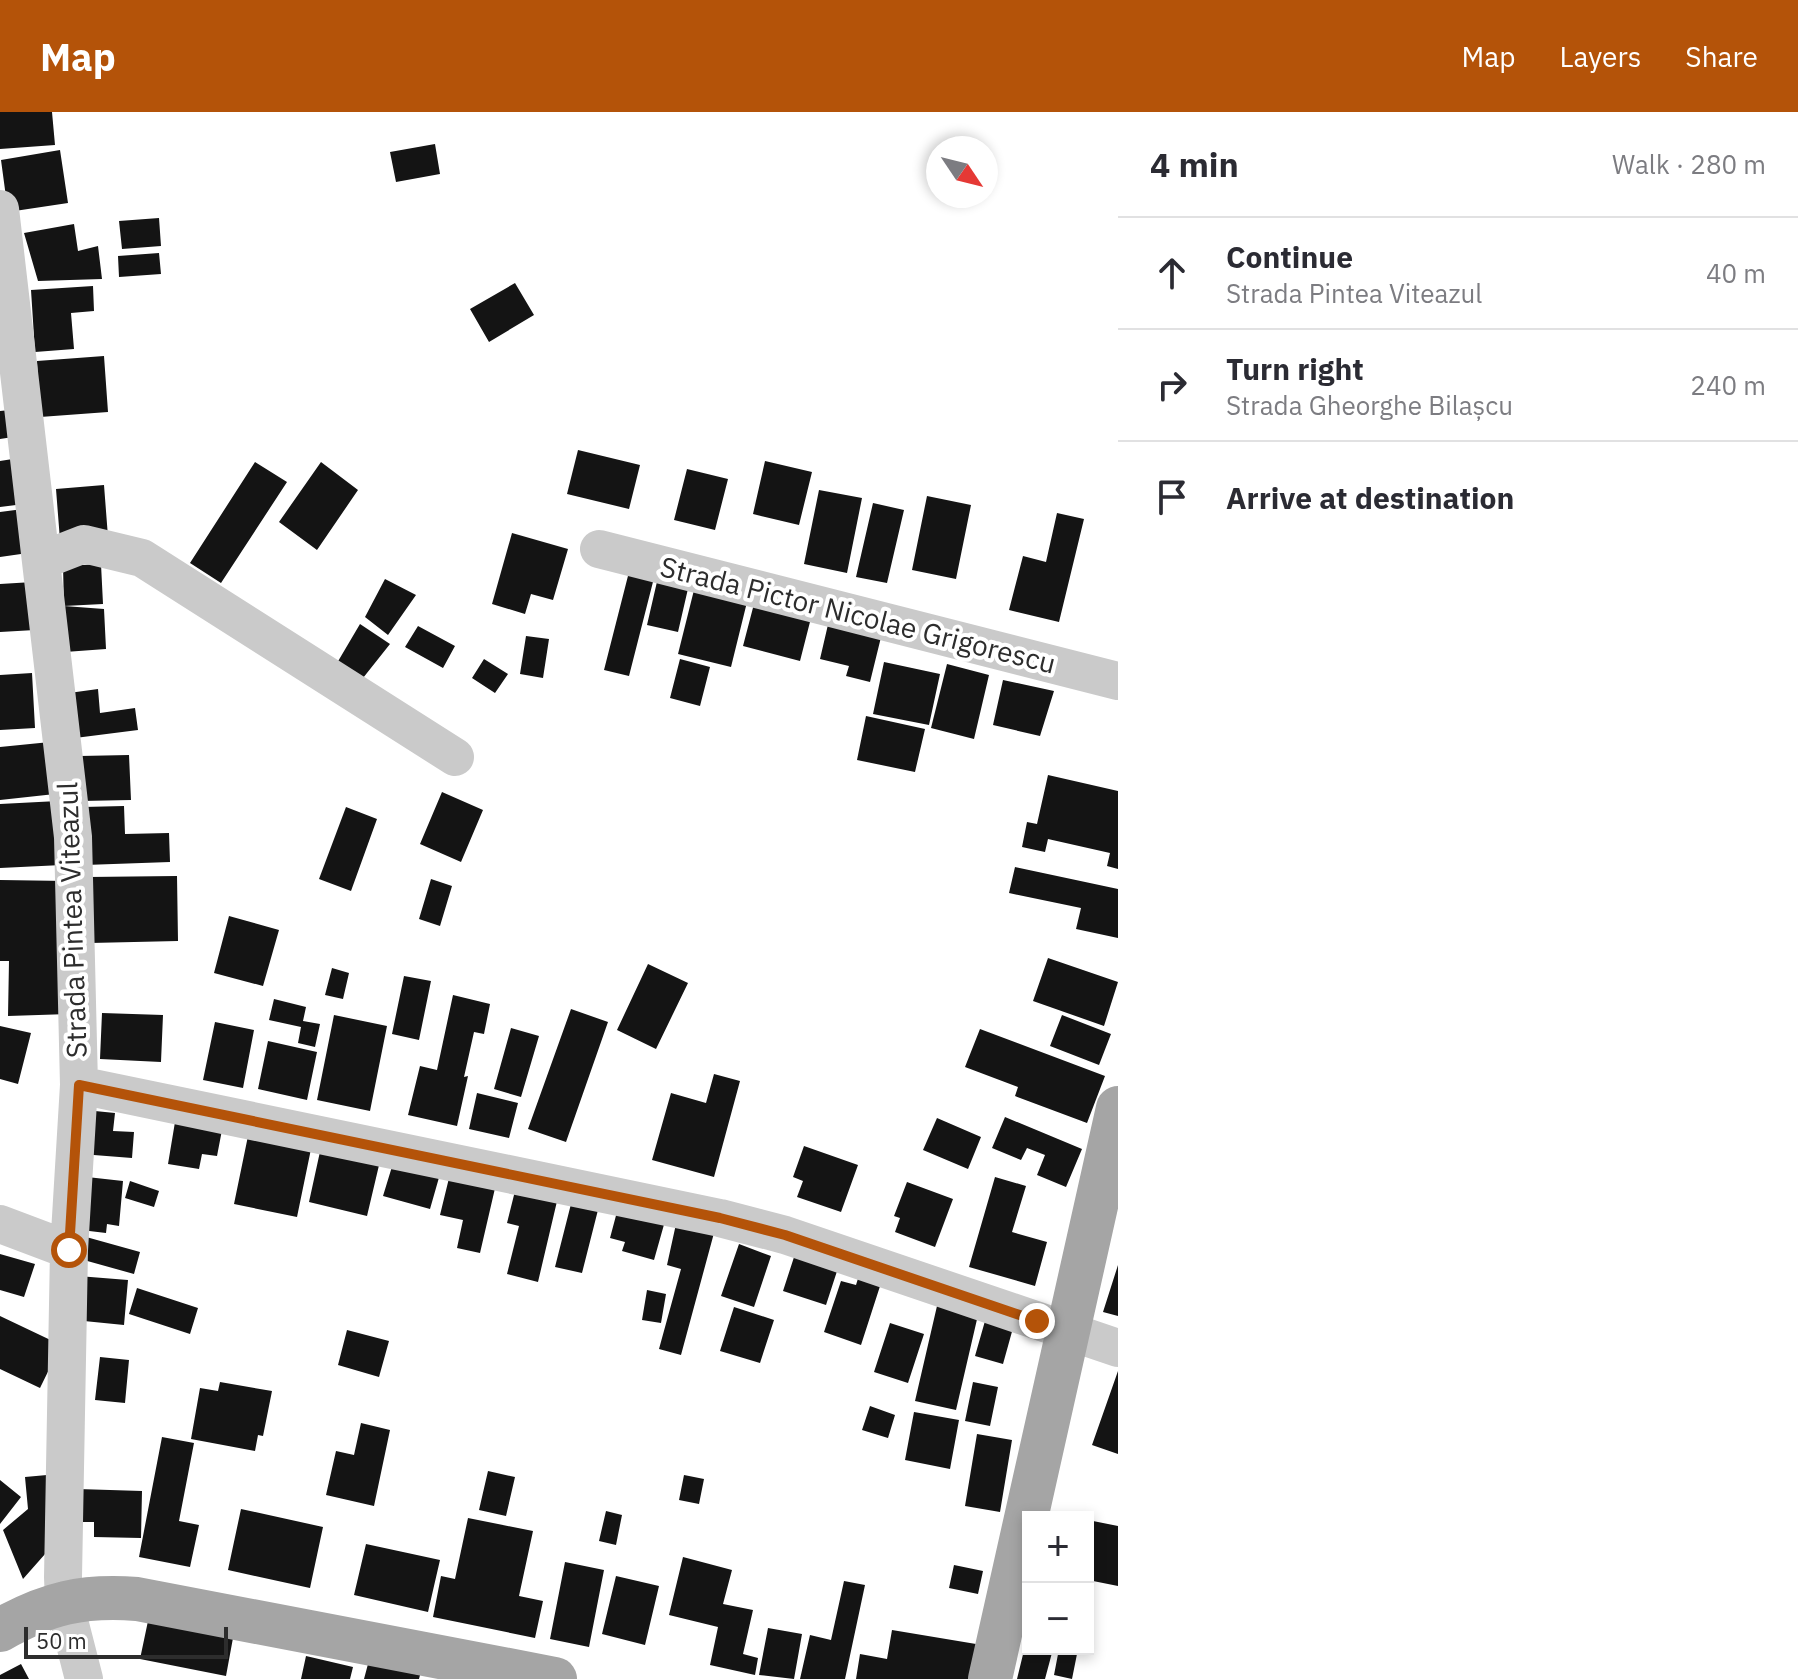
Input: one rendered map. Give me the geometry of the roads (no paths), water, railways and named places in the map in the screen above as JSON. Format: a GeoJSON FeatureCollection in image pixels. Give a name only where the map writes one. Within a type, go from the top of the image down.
{"type":"FeatureCollection","features":[{"type":"Feature","properties":{"kind":"main road"},"geometry":{"type":"LineString","coordinates":[[990,1679],[1118,1108]]}},
{"type":"Feature","properties":{"kind":"main road"},"geometry":{"type":"LineString","coordinates":[[0,1630],[64,1601],[99,1596],[137,1599],[555,1679]]}},
{"type":"Feature","properties":{"kind":"street","name":"Strada Pintea Viteazul"},"geometry":{"type":"LineString","coordinates":[[0,209],[73,837],[79,1085],[69,1250],[64,1601],[84,1679]]}},
{"type":"Feature","properties":{"kind":"street"},"geometry":{"type":"LineString","coordinates":[[43,560],[84,544],[142,558],[455,757]]}},
{"type":"Feature","properties":{"kind":"street","name":"Strada Pictor Nicolae Grigorescu"},"geometry":{"type":"LineString","coordinates":[[599,549],[1118,681]]}},
{"type":"Feature","properties":{"kind":"street"},"geometry":{"type":"LineString","coordinates":[[79,1085],[720,1218],[785,1235],[1118,1348]]}},
{"type":"Feature","properties":{"kind":"street"},"geometry":{"type":"LineString","coordinates":[[0,1224],[69,1250]]}}]}
